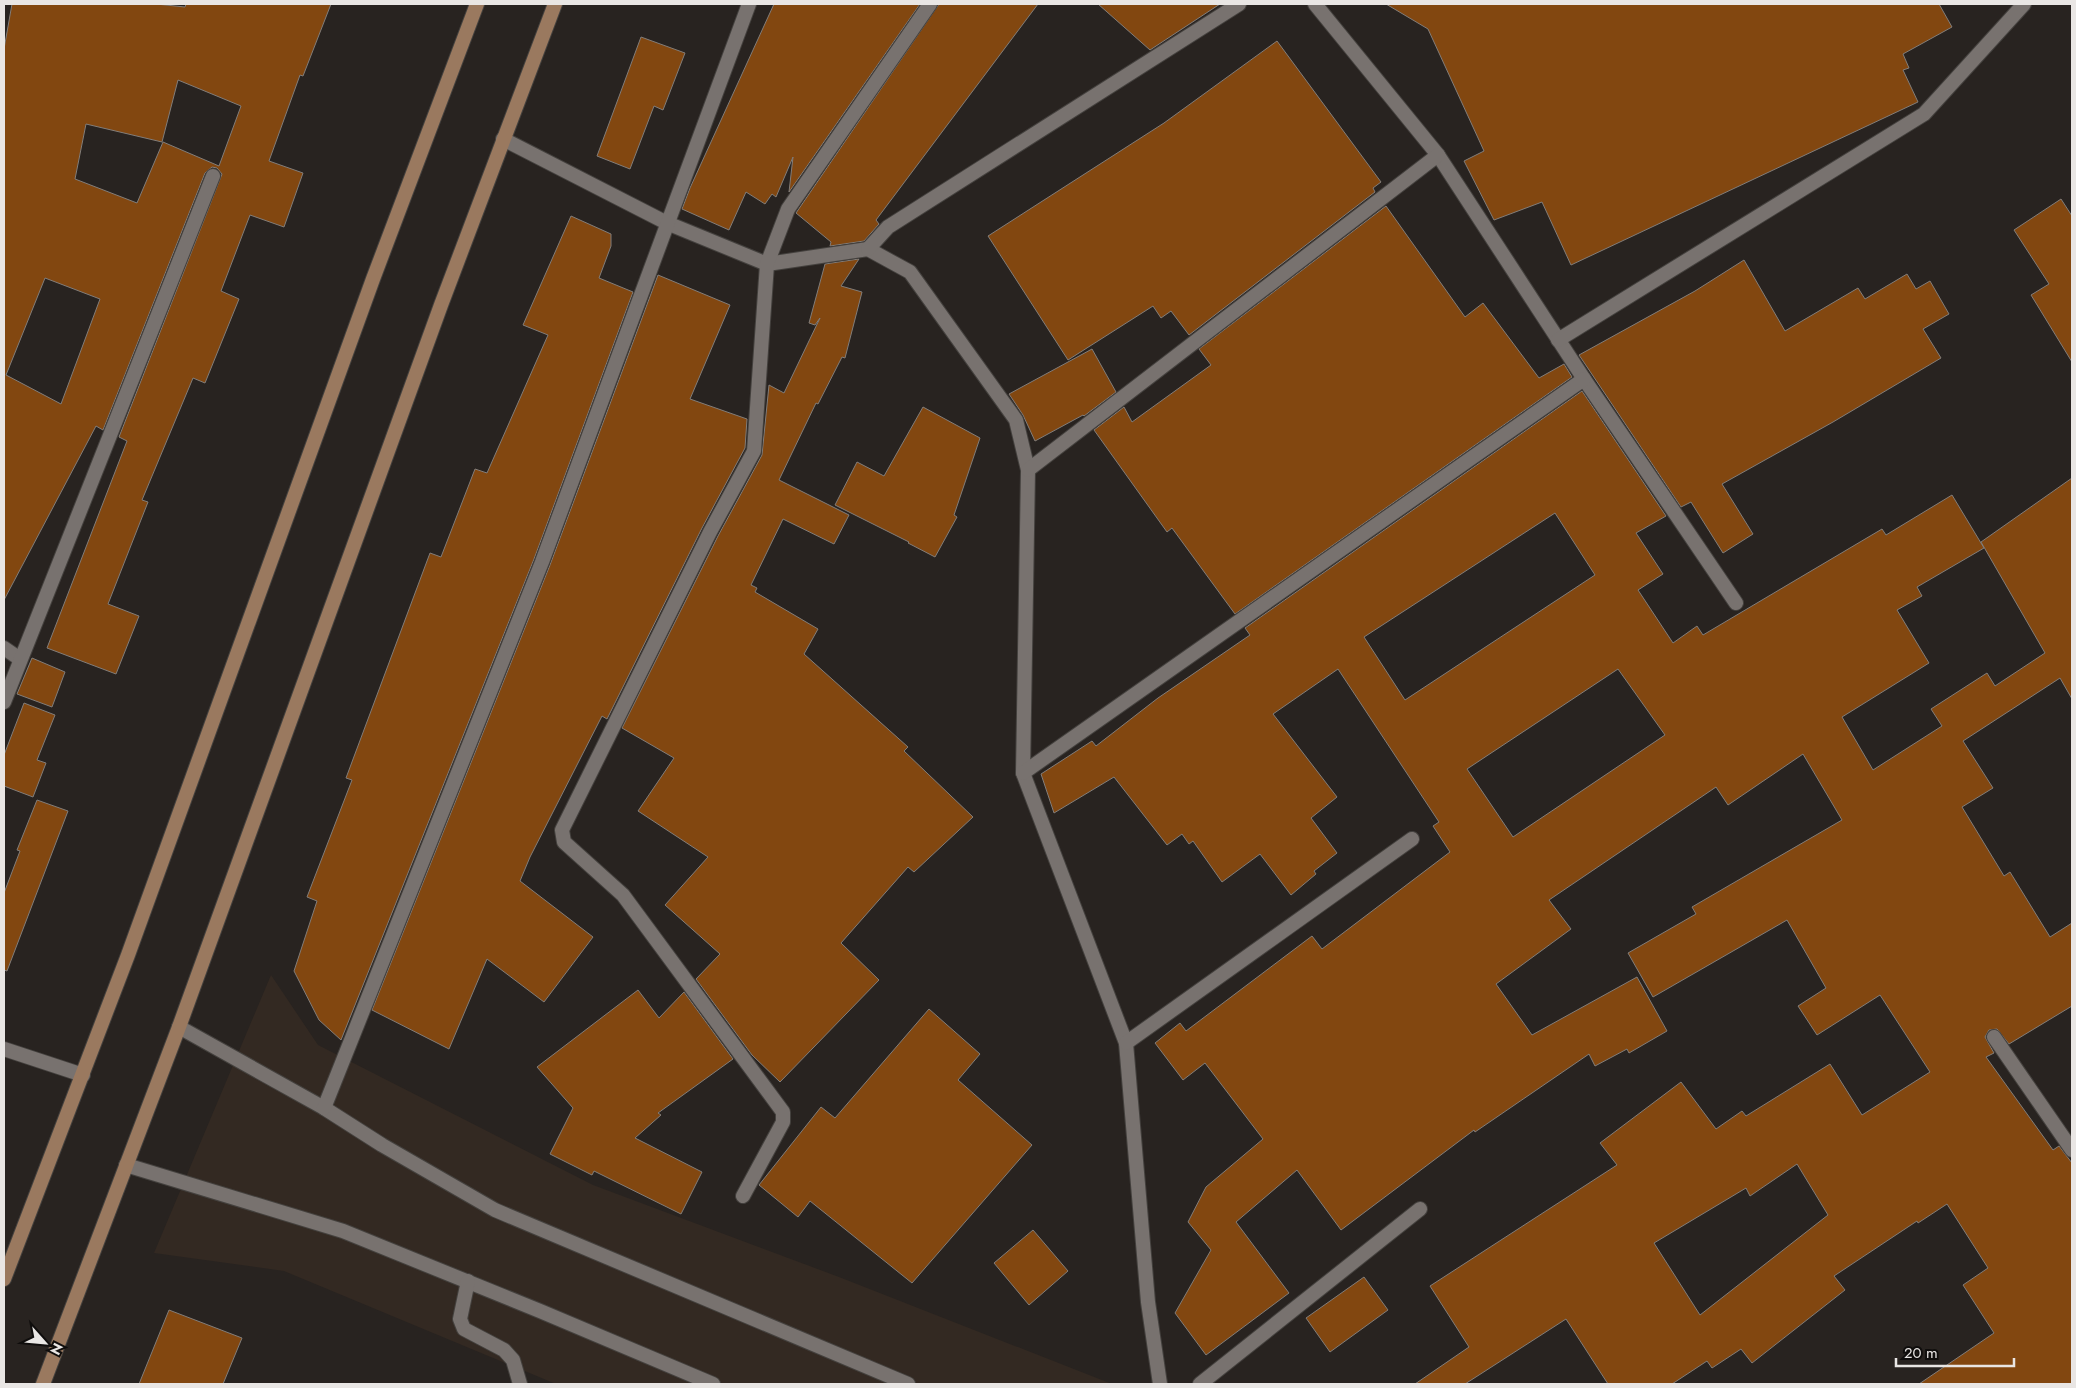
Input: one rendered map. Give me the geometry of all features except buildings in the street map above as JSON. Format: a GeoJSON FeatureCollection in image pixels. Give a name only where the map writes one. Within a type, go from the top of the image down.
{"type":"FeatureCollection","features":[{"type":"Feature","properties":{"kind":"main road"},"geometry":{"type":"LineString","coordinates":[[4,1279],[132,946],[373,279],[477,4]]}},
{"type":"Feature","properties":{"kind":"main road"},"geometry":{"type":"LineString","coordinates":[[43,1384],[179,1027],[555,4]]}},
{"type":"Feature","properties":{"kind":"street"},"geometry":{"type":"LineString","coordinates":[[324,1108],[542,562],[749,4]]}},
{"type":"Feature","properties":{"kind":"street"},"geometry":{"type":"LineString","coordinates":[[744,1196],[783,1122],[783,1112],[623,895],[564,842],[562,830],[710,532],[754,451],[767,264],[788,209],[930,4]]}},
{"type":"Feature","properties":{"kind":"street"},"geometry":{"type":"LineString","coordinates":[[868,249],[888,227],[1239,4]]}},
{"type":"Feature","properties":{"kind":"street"},"geometry":{"type":"LineString","coordinates":[[1315,4],[1438,155],[1558,340],[1736,603]]}},
{"type":"Feature","properties":{"kind":"street"},"geometry":{"type":"LineString","coordinates":[[1558,340],[1924,114],[2024,4]]}},
{"type":"Feature","properties":{"kind":"street"},"geometry":{"type":"LineString","coordinates":[[504,139],[667,223],[767,264],[868,249],[910,272],[1016,420],[1028,470],[1023,773],[1126,1043],[1148,1302],[1160,1384]]}},
{"type":"Feature","properties":{"kind":"street"},"geometry":{"type":"LineString","coordinates":[[1028,470],[1438,155]]}},
{"type":"Feature","properties":{"kind":"street"},"geometry":{"type":"LineString","coordinates":[[4,702],[213,176]]}},
{"type":"Feature","properties":{"kind":"street"},"geometry":{"type":"LineString","coordinates":[[1023,773],[1584,379]]}},
{"type":"Feature","properties":{"kind":"street"},"geometry":{"type":"LineString","coordinates":[[4,648],[20,659]]}},
{"type":"Feature","properties":{"kind":"street"},"geometry":{"type":"LineString","coordinates":[[1126,1043],[1412,839]]}},
{"type":"Feature","properties":{"kind":"street"},"geometry":{"type":"LineString","coordinates":[[179,1027],[324,1108],[494,1210],[908,1384]]}},
{"type":"Feature","properties":{"kind":"street"},"geometry":{"type":"LineString","coordinates":[[1994,1037],[2072,1150]]}},
{"type":"Feature","properties":{"kind":"street"},"geometry":{"type":"LineString","coordinates":[[4,1049],[83,1075]]}},
{"type":"Feature","properties":{"kind":"street"},"geometry":{"type":"LineString","coordinates":[[126,1165],[343,1231],[468,1281],[713,1384]]}},
{"type":"Feature","properties":{"kind":"street"},"geometry":{"type":"LineString","coordinates":[[1200,1384],[1420,1210]]}},
{"type":"Feature","properties":{"kind":"street"},"geometry":{"type":"LineString","coordinates":[[468,1281],[460,1319],[464,1328],[504,1350],[513,1360],[520,1384]]}},
{"type":"Feature","properties":{"kind":"shaded area"},"geometry":{"type":"Polygon","coordinates":[[[271,975],[318,1045],[593,1185],[839,1277],[1112,1384],[556,1384],[284,1271],[154,1253],[271,975]]]}}]}
